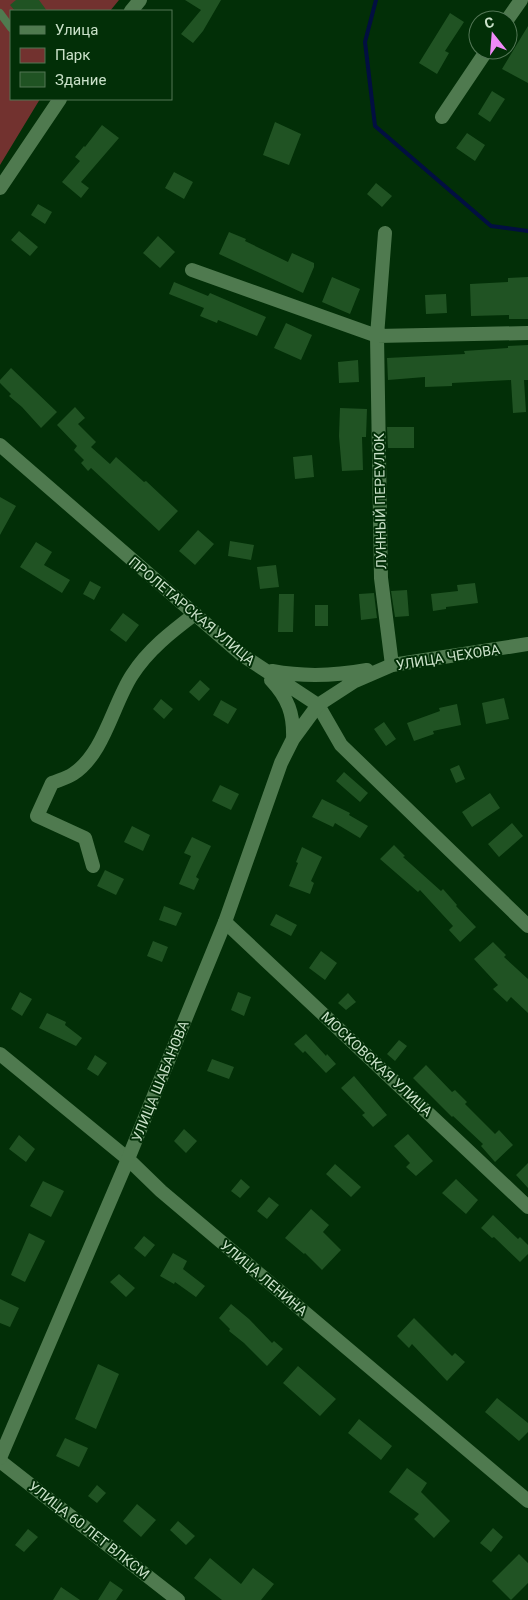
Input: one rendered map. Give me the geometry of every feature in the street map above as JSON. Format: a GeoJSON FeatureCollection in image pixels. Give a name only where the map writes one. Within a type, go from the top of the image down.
{"type":"FeatureCollection","features":[{"type":"Feature","properties":{"kind":"street"},"geometry":{"type":"LineString","coordinates":[[132,10],[140,0]]}},
{"type":"Feature","properties":{"kind":"street"},"geometry":{"type":"LineString","coordinates":[[442,117],[480,60]]}},
{"type":"Feature","properties":{"kind":"street"},"geometry":{"type":"LineString","coordinates":[[0,188],[59,100]]}},
{"type":"Feature","properties":{"kind":"street","name":"ЛУННЫЙ ПЕРЕУЛОК"},"geometry":{"type":"LineString","coordinates":[[385,232],[377,336],[381,578],[392,665]]}},
{"type":"Feature","properties":{"kind":"street"},"geometry":{"type":"LineString","coordinates":[[192,270],[377,336],[528,333]]}},
{"type":"Feature","properties":{"kind":"street","name":"ПРОЛЕТАРСКАЯ УЛИЦА"},"geometry":{"type":"LineString","coordinates":[[0,445],[242,655],[318,705],[342,745],[528,926]]}},
{"type":"Feature","properties":{"kind":"street"},"geometry":{"type":"LineString","coordinates":[[93,866],[85,838],[37,816],[52,783],[73,773],[88,760],[110,723],[131,676],[147,654],[169,633],[195,614]]}},
{"type":"Feature","properties":{"kind":"street","name":"УЛИЦА ЧЕХОВА"},"geometry":{"type":"LineString","coordinates":[[318,705],[355,681],[392,665],[528,644]]}},
{"type":"Feature","properties":{"kind":"street"},"geometry":{"type":"LineString","coordinates":[[260,668],[294,675],[324,676],[392,665]]}},
{"type":"Feature","properties":{"kind":"street"},"geometry":{"type":"LineString","coordinates":[[260,668],[280,689],[289,704],[294,722],[294,739]]}},
{"type":"Feature","properties":{"kind":"street","name":"УЛИЦА ШАБАНОВА"},"geometry":{"type":"LineString","coordinates":[[0,1459],[128,1159],[225,922],[281,763],[294,739],[318,705]]}},
{"type":"Feature","properties":{"kind":"street","name":"МОСКОВСКАЯ УЛИЦА"},"geometry":{"type":"LineString","coordinates":[[225,922],[528,1207]]}},
{"type":"Feature","properties":{"kind":"street","name":"УЛИЦА ЛЕНИНА"},"geometry":{"type":"LineString","coordinates":[[0,1054],[128,1159],[161,1191],[528,1501]]}},
{"type":"Feature","properties":{"kind":"street","name":"УЛИЦА 60 ЛЕТ ВЛКСМ"},"geometry":{"type":"LineString","coordinates":[[0,1459],[178,1600]]}},
{"type":"Feature","properties":{"kind":"lane"},"geometry":{"type":"LineString","coordinates":[[0,13],[10,27]]}},
{"type":"Feature","properties":{"kind":"green space"},"geometry":{"type":"Polygon","coordinates":[[[0,0],[119,0],[111,10],[10,10],[10,100],[39,100],[0,165],[0,0]]]}},
{"type":"Feature","properties":{"kind":"building"},"geometry":{"type":"Polygon","coordinates":[[[16,0],[39,0],[46,10],[14,10],[10,5],[16,0]]]}},
{"type":"Feature","properties":{"kind":"building"},"geometry":{"type":"Polygon","coordinates":[[[185,0],[221,0],[203,31],[193,43],[181,34],[201,10],[185,0]]]}},
{"type":"Feature","properties":{"kind":"building"},"geometry":{"type":"Polygon","coordinates":[[[450,13],[464,22],[445,51],[449,53],[437,74],[419,63],[450,13]]]}},
{"type":"Feature","properties":{"kind":"building"},"geometry":{"type":"Polygon","coordinates":[[[528,26],[528,83],[502,69],[507,60],[518,60],[518,43],[528,26]]]}},
{"type":"Feature","properties":{"kind":"building"},"geometry":{"type":"Polygon","coordinates":[[[492,91],[505,99],[490,122],[478,114],[492,91]]]}},
{"type":"Feature","properties":{"kind":"building"},"geometry":{"type":"Polygon","coordinates":[[[275,122],[301,134],[289,165],[263,155],[275,122]]]}},
{"type":"Feature","properties":{"kind":"building"},"geometry":{"type":"Polygon","coordinates":[[[102,125],[119,138],[81,182],[89,188],[81,198],[62,182],[80,161],[75,157],[102,125]]]}},
{"type":"Feature","properties":{"kind":"building"},"geometry":{"type":"Polygon","coordinates":[[[467,133],[485,145],[475,161],[456,148],[467,133]]]}},
{"type":"Feature","properties":{"kind":"building"},"geometry":{"type":"Polygon","coordinates":[[[174,172],[193,182],[184,199],[165,188],[174,172]]]}},
{"type":"Feature","properties":{"kind":"building"},"geometry":{"type":"Polygon","coordinates":[[[376,183],[392,196],[382,207],[367,194],[376,183]]]}},
{"type":"Feature","properties":{"kind":"building"},"geometry":{"type":"Polygon","coordinates":[[[38,204],[52,212],[45,224],[31,215],[38,204]]]}},
{"type":"Feature","properties":{"kind":"building"},"geometry":{"type":"Polygon","coordinates":[[[19,231],[38,247],[30,256],[11,240],[19,231]]]}},
{"type":"Feature","properties":{"kind":"building"},"geometry":{"type":"Polygon","coordinates":[[[229,232],[288,262],[292,253],[314,263],[303,293],[219,254],[229,232]]]}},
{"type":"Feature","properties":{"kind":"building"},"geometry":{"type":"Polygon","coordinates":[[[158,236],[175,252],[160,268],[143,253],[158,236]]]}},
{"type":"Feature","properties":{"kind":"building"},"geometry":{"type":"Polygon","coordinates":[[[332,277],[360,289],[350,314],[322,302],[332,277]]]}},
{"type":"Feature","properties":{"kind":"building"},"geometry":{"type":"Polygon","coordinates":[[[528,277],[528,319],[509,319],[509,315],[471,316],[470,284],[508,282],[508,278],[528,277]]]}},
{"type":"Feature","properties":{"kind":"building"},"geometry":{"type":"Polygon","coordinates":[[[174,282],[208,296],[210,293],[266,317],[257,336],[218,320],[217,323],[200,316],[204,308],[169,294],[174,282]]]}},
{"type":"Feature","properties":{"kind":"building"},"geometry":{"type":"Polygon","coordinates":[[[446,294],[447,313],[426,314],[425,295],[446,294]]]}},
{"type":"Feature","properties":{"kind":"building"},"geometry":{"type":"Polygon","coordinates":[[[286,323],[312,335],[301,360],[274,348],[286,323]]]}},
{"type":"Feature","properties":{"kind":"building"},"geometry":{"type":"Polygon","coordinates":[[[528,345],[528,380],[524,380],[526,412],[513,413],[511,380],[452,383],[452,386],[425,387],[425,377],[388,380],[387,358],[465,354],[464,351],[528,345]]]}},
{"type":"Feature","properties":{"kind":"building"},"geometry":{"type":"Polygon","coordinates":[[[358,360],[359,382],[339,383],[338,362],[358,360]]]}},
{"type":"Feature","properties":{"kind":"building"},"geometry":{"type":"Polygon","coordinates":[[[11,368],[57,412],[41,428],[9,396],[11,394],[0,383],[0,380],[11,368]]]}},
{"type":"Feature","properties":{"kind":"building"},"geometry":{"type":"Polygon","coordinates":[[[75,407],[85,418],[78,424],[96,442],[91,447],[110,464],[116,457],[144,482],[146,481],[178,511],[159,531],[91,468],[88,471],[81,463],[84,460],[74,450],[77,446],[57,425],[75,407]]]}},
{"type":"Feature","properties":{"kind":"building"},"geometry":{"type":"Polygon","coordinates":[[[340,408],[367,409],[366,437],[362,437],[363,470],[342,471],[339,436],[340,408]]]}},
{"type":"Feature","properties":{"kind":"building"},"geometry":{"type":"Polygon","coordinates":[[[387,427],[414,427],[414,448],[388,448],[387,427]]]}},
{"type":"Feature","properties":{"kind":"building"},"geometry":{"type":"Polygon","coordinates":[[[312,455],[314,477],[295,479],[293,457],[312,455]]]}},
{"type":"Feature","properties":{"kind":"building"},"geometry":{"type":"Polygon","coordinates":[[[0,497],[16,506],[0,535],[0,497]]]}},
{"type":"Feature","properties":{"kind":"building"},"geometry":{"type":"Polygon","coordinates":[[[198,530],[214,544],[195,565],[179,551],[198,530]]]}},
{"type":"Feature","properties":{"kind":"building"},"geometry":{"type":"Polygon","coordinates":[[[230,541],[254,545],[251,560],[228,556],[230,541]]]}},
{"type":"Feature","properties":{"kind":"building"},"geometry":{"type":"Polygon","coordinates":[[[36,542],[52,552],[44,565],[70,580],[62,593],[20,567],[36,542]]]}},
{"type":"Feature","properties":{"kind":"building"},"geometry":{"type":"Polygon","coordinates":[[[276,565],[279,587],[260,589],[257,567],[276,565]]]}},
{"type":"Feature","properties":{"kind":"building"},"geometry":{"type":"Polygon","coordinates":[[[90,581],[101,587],[94,600],[83,594],[90,581]]]}},
{"type":"Feature","properties":{"kind":"building"},"geometry":{"type":"Polygon","coordinates":[[[475,583],[478,603],[446,607],[446,609],[433,611],[431,594],[458,591],[457,585],[475,583]]]}},
{"type":"Feature","properties":{"kind":"building"},"geometry":{"type":"Polygon","coordinates":[[[407,590],[409,616],[395,617],[391,591],[407,590]]]}},
{"type":"Feature","properties":{"kind":"building"},"geometry":{"type":"Polygon","coordinates":[[[374,593],[377,618],[361,620],[359,594],[374,593]]]}},
{"type":"Feature","properties":{"kind":"building"},"geometry":{"type":"Polygon","coordinates":[[[279,594],[294,594],[293,632],[278,632],[279,594]]]}},
{"type":"Feature","properties":{"kind":"building"},"geometry":{"type":"Polygon","coordinates":[[[315,605],[328,605],[328,626],[315,626],[315,605]]]}},
{"type":"Feature","properties":{"kind":"building"},"geometry":{"type":"Polygon","coordinates":[[[123,613],[139,625],[126,642],[110,630],[123,613]]]}},
{"type":"Feature","properties":{"kind":"building"},"geometry":{"type":"Polygon","coordinates":[[[200,680],[210,689],[199,701],[189,692],[200,680]]]}},
{"type":"Feature","properties":{"kind":"building"},"geometry":{"type":"Polygon","coordinates":[[[504,698],[509,719],[486,724],[482,703],[504,698]]]}},
{"type":"Feature","properties":{"kind":"building"},"geometry":{"type":"Polygon","coordinates":[[[161,699],[173,709],[164,719],[153,709],[161,699]]]}},
{"type":"Feature","properties":{"kind":"building"},"geometry":{"type":"Polygon","coordinates":[[[221,700],[237,709],[228,724],[213,715],[221,700]]]}},
{"type":"Feature","properties":{"kind":"building"},"geometry":{"type":"Polygon","coordinates":[[[457,704],[461,725],[433,731],[434,734],[414,741],[407,723],[440,711],[439,708],[457,704]]]}},
{"type":"Feature","properties":{"kind":"building"},"geometry":{"type":"Polygon","coordinates":[[[384,722],[396,739],[386,746],[374,729],[384,722]]]}},
{"type":"Feature","properties":{"kind":"building"},"geometry":{"type":"Polygon","coordinates":[[[459,765],[465,779],[456,783],[450,769],[459,765]]]}},
{"type":"Feature","properties":{"kind":"building"},"geometry":{"type":"Polygon","coordinates":[[[344,772],[368,793],[360,802],[336,781],[344,772]]]}},
{"type":"Feature","properties":{"kind":"building"},"geometry":{"type":"Polygon","coordinates":[[[220,785],[239,794],[231,810],[212,801],[220,785]]]}},
{"type":"Feature","properties":{"kind":"building"},"geometry":{"type":"Polygon","coordinates":[[[490,793],[500,808],[472,827],[462,812],[490,793]]]}},
{"type":"Feature","properties":{"kind":"building"},"geometry":{"type":"Polygon","coordinates":[[[322,799],[350,813],[349,815],[368,826],[360,838],[335,823],[333,827],[312,817],[322,799]]]}},
{"type":"Feature","properties":{"kind":"building"},"geometry":{"type":"Polygon","coordinates":[[[512,823],[523,836],[499,857],[488,844],[512,823]]]}},
{"type":"Feature","properties":{"kind":"building"},"geometry":{"type":"Polygon","coordinates":[[[132,826],[150,835],[143,851],[124,842],[132,826]]]}},
{"type":"Feature","properties":{"kind":"building"},"geometry":{"type":"Polygon","coordinates":[[[192,837],[211,846],[196,877],[199,879],[194,890],[179,884],[191,856],[184,853],[192,837]]]}},
{"type":"Feature","properties":{"kind":"building"},"geometry":{"type":"Polygon","coordinates":[[[394,845],[405,856],[403,857],[441,891],[443,889],[476,927],[460,942],[449,930],[453,926],[420,890],[418,892],[380,859],[394,845]]]}},
{"type":"Feature","properties":{"kind":"building"},"geometry":{"type":"Polygon","coordinates":[[[302,847],[322,857],[311,881],[314,883],[310,894],[289,886],[302,847]]]}},
{"type":"Feature","properties":{"kind":"building"},"geometry":{"type":"Polygon","coordinates":[[[105,870],[124,879],[116,895],[97,886],[105,870]]]}},
{"type":"Feature","properties":{"kind":"building"},"geometry":{"type":"Polygon","coordinates":[[[164,906],[182,913],[176,926],[159,920],[164,906]]]}},
{"type":"Feature","properties":{"kind":"building"},"geometry":{"type":"Polygon","coordinates":[[[276,914],[297,925],[291,936],[270,925],[276,914]]]}},
{"type":"Feature","properties":{"kind":"building"},"geometry":{"type":"Polygon","coordinates":[[[153,941],[168,947],[162,962],[147,956],[153,941]]]}},
{"type":"Feature","properties":{"kind":"building"},"geometry":{"type":"Polygon","coordinates":[[[493,942],[506,955],[504,957],[528,979],[528,1013],[511,997],[507,1002],[493,989],[498,985],[474,959],[493,942]]]}},
{"type":"Feature","properties":{"kind":"building"},"geometry":{"type":"Polygon","coordinates":[[[321,951],[337,963],[325,980],[309,968],[321,951]]]}},
{"type":"Feature","properties":{"kind":"building"},"geometry":{"type":"Polygon","coordinates":[[[20,992],[32,999],[22,1016],[11,1009],[20,992]]]}},
{"type":"Feature","properties":{"kind":"building"},"geometry":{"type":"Polygon","coordinates":[[[238,992],[251,997],[244,1016],[231,1010],[238,992]]]}},
{"type":"Feature","properties":{"kind":"building"},"geometry":{"type":"Polygon","coordinates":[[[348,993],[356,1002],[346,1010],[338,1003],[348,993]]]}},
{"type":"Feature","properties":{"kind":"building"},"geometry":{"type":"Polygon","coordinates":[[[47,1013],[66,1022],[65,1025],[82,1038],[76,1046],[39,1028],[47,1013]]]}},
{"type":"Feature","properties":{"kind":"building"},"geometry":{"type":"Polygon","coordinates":[[[306,1034],[336,1064],[326,1073],[305,1051],[303,1053],[294,1044],[306,1034]]]}},
{"type":"Feature","properties":{"kind":"building"},"geometry":{"type":"Polygon","coordinates":[[[399,1040],[407,1046],[395,1061],[387,1054],[399,1040]]]}},
{"type":"Feature","properties":{"kind":"building"},"geometry":{"type":"Polygon","coordinates":[[[95,1055],[107,1063],[98,1076],[87,1069],[95,1055]]]}},
{"type":"Feature","properties":{"kind":"building"},"geometry":{"type":"Polygon","coordinates":[[[212,1059],[234,1067],[229,1079],[207,1071],[212,1059]]]}},
{"type":"Feature","properties":{"kind":"building"},"geometry":{"type":"Polygon","coordinates":[[[426,1065],[452,1092],[455,1090],[467,1102],[465,1104],[495,1134],[499,1130],[513,1145],[495,1162],[481,1146],[483,1144],[452,1117],[413,1078],[426,1065]]]}},
{"type":"Feature","properties":{"kind":"building"},"geometry":{"type":"Polygon","coordinates":[[[354,1076],[387,1115],[373,1127],[362,1115],[365,1113],[341,1088],[354,1076]]]}},
{"type":"Feature","properties":{"kind":"building"},"geometry":{"type":"Polygon","coordinates":[[[184,1129],[197,1141],[186,1153],[174,1141],[184,1129]]]}},
{"type":"Feature","properties":{"kind":"building"},"geometry":{"type":"Polygon","coordinates":[[[408,1134],[433,1161],[416,1176],[406,1167],[410,1163],[394,1146],[408,1134]]]}},
{"type":"Feature","properties":{"kind":"building"},"geometry":{"type":"Polygon","coordinates":[[[19,1135],[35,1149],[26,1162],[9,1149],[19,1135]]]}},
{"type":"Feature","properties":{"kind":"building"},"geometry":{"type":"Polygon","coordinates":[[[528,1163],[528,1188],[516,1175],[528,1163]]]}},
{"type":"Feature","properties":{"kind":"building"},"geometry":{"type":"Polygon","coordinates":[[[335,1164],[361,1187],[351,1197],[326,1174],[335,1164]]]}},
{"type":"Feature","properties":{"kind":"building"},"geometry":{"type":"Polygon","coordinates":[[[241,1179],[250,1187],[240,1198],[231,1191],[241,1179]]]}},
{"type":"Feature","properties":{"kind":"building"},"geometry":{"type":"Polygon","coordinates":[[[456,1179],[478,1200],[466,1214],[442,1193],[456,1179]]]}},
{"type":"Feature","properties":{"kind":"building"},"geometry":{"type":"Polygon","coordinates":[[[43,1181],[64,1191],[51,1217],[30,1206],[43,1181]]]}},
{"type":"Feature","properties":{"kind":"building"},"geometry":{"type":"Polygon","coordinates":[[[269,1197],[279,1205],[267,1219],[257,1211],[269,1197]]]}},
{"type":"Feature","properties":{"kind":"building"},"geometry":{"type":"Polygon","coordinates":[[[311,1209],[329,1225],[323,1232],[341,1250],[322,1270],[305,1253],[285,1238],[311,1209]]]}},
{"type":"Feature","properties":{"kind":"building"},"geometry":{"type":"Polygon","coordinates":[[[493,1215],[518,1239],[520,1237],[528,1245],[528,1254],[520,1262],[494,1237],[492,1238],[481,1228],[493,1215]]]}},
{"type":"Feature","properties":{"kind":"building"},"geometry":{"type":"Polygon","coordinates":[[[29,1233],[45,1241],[25,1282],[11,1275],[29,1233]]]}},
{"type":"Feature","properties":{"kind":"building"},"geometry":{"type":"Polygon","coordinates":[[[144,1236],[155,1245],[145,1257],[134,1248],[144,1236]]]}},
{"type":"Feature","properties":{"kind":"building"},"geometry":{"type":"Polygon","coordinates":[[[173,1253],[187,1261],[183,1269],[205,1286],[196,1297],[175,1282],[174,1284],[160,1276],[173,1253]]]}},
{"type":"Feature","properties":{"kind":"building"},"geometry":{"type":"Polygon","coordinates":[[[119,1274],[135,1288],[126,1297],[110,1282],[119,1274]]]}},
{"type":"Feature","properties":{"kind":"building"},"geometry":{"type":"Polygon","coordinates":[[[0,1299],[19,1308],[10,1327],[0,1323],[0,1299]]]}},
{"type":"Feature","properties":{"kind":"building"},"geometry":{"type":"Polygon","coordinates":[[[231,1304],[249,1319],[272,1343],[274,1341],[283,1349],[267,1366],[229,1331],[230,1329],[219,1318],[231,1304]]]}},
{"type":"Feature","properties":{"kind":"building"},"geometry":{"type":"Polygon","coordinates":[[[414,1318],[452,1356],[455,1353],[465,1362],[447,1381],[412,1344],[409,1348],[397,1336],[414,1318]]]}},
{"type":"Feature","properties":{"kind":"building"},"geometry":{"type":"Polygon","coordinates":[[[98,1364],[119,1374],[96,1429],[75,1419],[98,1364]]]}},
{"type":"Feature","properties":{"kind":"building"},"geometry":{"type":"Polygon","coordinates":[[[298,1366],[336,1399],[320,1416],[283,1383],[298,1366]]]}},
{"type":"Feature","properties":{"kind":"building"},"geometry":{"type":"Polygon","coordinates":[[[497,1398],[528,1423],[528,1432],[519,1441],[485,1412],[497,1398]]]}},
{"type":"Feature","properties":{"kind":"building"},"geometry":{"type":"Polygon","coordinates":[[[359,1419],[392,1446],[381,1460],[348,1433],[359,1419]]]}},
{"type":"Feature","properties":{"kind":"building"},"geometry":{"type":"Polygon","coordinates":[[[65,1438],[88,1448],[79,1467],[56,1456],[65,1438]]]}},
{"type":"Feature","properties":{"kind":"building"},"geometry":{"type":"Polygon","coordinates":[[[407,1468],[427,1483],[421,1492],[450,1521],[434,1538],[414,1519],[419,1514],[389,1492],[407,1468]]]}},
{"type":"Feature","properties":{"kind":"building"},"geometry":{"type":"Polygon","coordinates":[[[97,1485],[106,1493],[97,1503],[88,1496],[97,1485]]]}},
{"type":"Feature","properties":{"kind":"building"},"geometry":{"type":"Polygon","coordinates":[[[137,1504],[156,1520],[141,1537],[123,1521],[137,1504]]]}},
{"type":"Feature","properties":{"kind":"building"},"geometry":{"type":"Polygon","coordinates":[[[178,1521],[195,1536],[186,1545],[170,1530],[178,1521]]]}},
{"type":"Feature","properties":{"kind":"building"},"geometry":{"type":"Polygon","coordinates":[[[493,1528],[503,1537],[491,1552],[480,1543],[493,1528]]]}},
{"type":"Feature","properties":{"kind":"building"},"geometry":{"type":"Polygon","coordinates":[[[28,1529],[38,1537],[24,1552],[15,1545],[28,1529]]]}},
{"type":"Feature","properties":{"kind":"building"},"geometry":{"type":"Polygon","coordinates":[[[519,1554],[528,1563],[528,1583],[511,1600],[492,1581],[519,1554]]]}},
{"type":"Feature","properties":{"kind":"building"},"geometry":{"type":"Polygon","coordinates":[[[210,1558],[241,1584],[253,1568],[274,1584],[261,1600],[222,1600],[194,1578],[210,1558]]]}},
{"type":"Feature","properties":{"kind":"building"},"geometry":{"type":"Polygon","coordinates":[[[110,1581],[123,1590],[116,1600],[98,1600],[110,1581]]]}},
{"type":"Feature","properties":{"kind":"building"},"geometry":{"type":"Polygon","coordinates":[[[61,1587],[80,1600],[53,1600],[61,1587]]]}},
{"type":"Feature","properties":{"kind":"waterway"},"geometry":{"type":"LineString","coordinates":[[376,0],[365,42],[375,126],[491,226],[528,231]]}}]}
